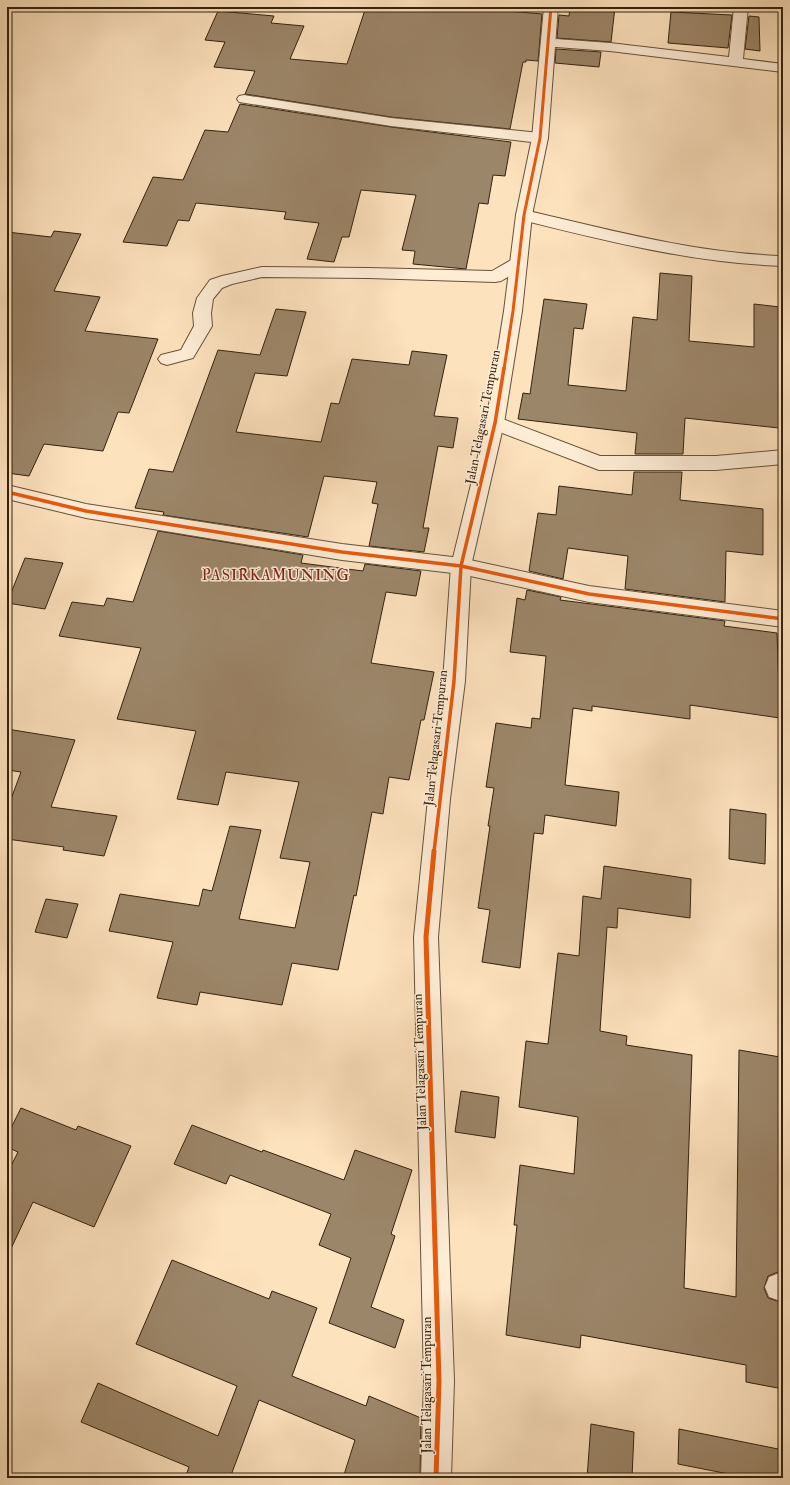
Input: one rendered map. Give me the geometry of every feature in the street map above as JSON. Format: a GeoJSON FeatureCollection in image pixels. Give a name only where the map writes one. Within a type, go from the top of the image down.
{"type":"FeatureCollection","features":[{"type":"Feature","properties":{"kind":"street","name":"Jalan Telagasari Tempuran"},"geometry":{"type":"LineString","coordinates":[[436,1478],[438,1374],[426,937],[439,798],[454,681],[461,566],[494,423],[513,311],[524,215],[540,138],[551,7]]}},
{"type":"Feature","properties":{"kind":"street"},"geometry":{"type":"LineString","coordinates":[[735,63],[741,7]]}},
{"type":"Feature","properties":{"kind":"street"},"geometry":{"type":"LineString","coordinates":[[556,43],[610,47],[783,68]]}},
{"type":"Feature","properties":{"kind":"street"},"geometry":{"type":"LineString","coordinates":[[244,99],[391,122],[540,138]]}},
{"type":"Feature","properties":{"kind":"street"},"geometry":{"type":"LineString","coordinates":[[524,215],[694,254],[783,260]]}},
{"type":"Feature","properties":{"kind":"street"},"geometry":{"type":"LineString","coordinates":[[167,359],[186,354],[203,326],[202,313],[205,298],[216,284],[228,280],[262,272],[368,273],[495,277],[519,263]]}},
{"type":"Feature","properties":{"kind":"street"},"geometry":{"type":"LineString","coordinates":[[494,423],[599,463],[716,463],[783,457]]}},
{"type":"Feature","properties":{"kind":"street"},"geometry":{"type":"LineString","coordinates":[[7,492],[86,511],[342,552],[461,566],[589,594],[783,619]]}},
{"type":"Feature","properties":{"kind":"building"},"geometry":{"type":"Polygon","coordinates":[[[366,7],[464,7],[542,14],[538,61],[526,60],[526,62],[523,62],[510,129],[391,117],[245,94],[255,71],[214,67],[225,42],[205,40],[218,11],[274,16],[271,23],[304,26],[290,59],[347,64],[366,7]]]}},
{"type":"Feature","properties":{"kind":"building"},"geometry":{"type":"Polygon","coordinates":[[[570,7],[615,7],[611,42],[557,38],[559,15],[569,16],[570,7]]]}},
{"type":"Feature","properties":{"kind":"building"},"geometry":{"type":"Polygon","coordinates":[[[671,12],[732,15],[728,48],[668,43],[671,12]]]}},
{"type":"Feature","properties":{"kind":"building"},"geometry":{"type":"Polygon","coordinates":[[[749,16],[759,17],[760,51],[745,49],[749,16]]]}},
{"type":"Feature","properties":{"kind":"building"},"geometry":{"type":"Polygon","coordinates":[[[556,49],[601,52],[599,67],[555,63],[556,49]]]}},
{"type":"Feature","properties":{"kind":"building"},"geometry":{"type":"Polygon","coordinates":[[[240,104],[391,127],[511,142],[505,176],[493,175],[488,204],[479,203],[466,269],[413,264],[415,251],[402,250],[416,195],[361,190],[349,237],[342,237],[334,262],[307,259],[319,223],[284,219],[286,212],[196,203],[189,221],[178,220],[167,246],[123,242],[153,177],[183,180],[205,130],[228,132],[240,104]]]}},
{"type":"Feature","properties":{"kind":"building"},"geometry":{"type":"Polygon","coordinates":[[[54,231],[81,234],[54,291],[100,297],[85,331],[158,339],[129,413],[118,412],[103,451],[44,444],[29,476],[7,473],[7,232],[51,237],[54,231]]]}},
{"type":"Feature","properties":{"kind":"building"},"geometry":{"type":"Polygon","coordinates":[[[660,273],[692,276],[689,341],[754,347],[754,304],[780,307],[780,363],[783,364],[783,394],[779,394],[779,428],[685,418],[683,454],[635,454],[637,433],[518,419],[523,393],[530,394],[544,299],[587,304],[583,329],[574,328],[568,385],[626,391],[633,317],[657,320],[660,273]]]}},
{"type":"Feature","properties":{"kind":"building"},"geometry":{"type":"Polygon","coordinates":[[[276,309],[306,312],[287,376],[255,373],[236,432],[321,442],[331,403],[339,404],[352,359],[409,365],[412,351],[447,355],[434,416],[458,418],[453,448],[438,446],[423,528],[429,528],[424,552],[369,546],[378,504],[372,503],[377,482],[324,476],[308,537],[163,515],[164,512],[135,508],[149,469],[173,472],[218,350],[260,355],[276,309]]]}},
{"type":"Feature","properties":{"kind":"building"},"geometry":{"type":"Polygon","coordinates":[[[634,472],[682,472],[680,500],[763,509],[763,555],[726,551],[725,602],[625,589],[628,556],[568,548],[563,579],[529,571],[538,513],[556,515],[559,486],[632,495],[634,472]]]}},
{"type":"Feature","properties":{"kind":"building"},"geometry":{"type":"Polygon","coordinates":[[[158,531],[303,555],[301,563],[363,571],[365,564],[421,571],[416,596],[386,592],[371,663],[434,672],[424,720],[421,720],[409,780],[389,777],[383,814],[372,812],[356,896],[354,895],[338,970],[292,963],[282,1005],[200,992],[197,1005],[157,998],[173,942],[109,931],[120,894],[199,906],[203,889],[212,891],[230,826],[261,830],[239,919],[295,928],[310,862],[280,858],[299,782],[226,772],[218,805],[177,799],[196,731],[117,719],[141,648],[59,636],[72,602],[104,606],[107,598],[133,602],[158,531]]]}},
{"type":"Feature","properties":{"kind":"building"},"geometry":{"type":"Polygon","coordinates":[[[25,558],[63,563],[45,609],[7,603],[25,558]]]}},
{"type":"Feature","properties":{"kind":"building"},"geometry":{"type":"Polygon","coordinates":[[[527,590],[561,597],[560,600],[725,621],[724,626],[777,633],[780,718],[690,705],[690,719],[592,706],[592,711],[573,708],[565,785],[619,792],[616,826],[545,815],[543,834],[534,833],[520,968],[482,962],[490,910],[478,908],[494,788],[486,787],[496,723],[531,728],[532,718],[540,719],[546,656],[510,652],[517,598],[525,600],[527,590]]]}},
{"type":"Feature","properties":{"kind":"building"},"geometry":{"type":"Polygon","coordinates":[[[7,729],[75,740],[51,807],[117,816],[104,856],[63,850],[64,847],[7,839],[7,810],[21,772],[7,770],[7,729]]]}},
{"type":"Feature","properties":{"kind":"building"},"geometry":{"type":"Polygon","coordinates":[[[730,809],[766,814],[765,864],[729,859],[730,809]]]}},
{"type":"Feature","properties":{"kind":"building"},"geometry":{"type":"Polygon","coordinates":[[[604,866],[691,879],[690,918],[618,908],[617,928],[607,927],[600,1031],[627,1036],[626,1045],[692,1055],[684,1288],[736,1297],[739,1050],[780,1057],[780,1172],[783,1172],[783,1272],[778,1272],[768,1276],[764,1288],[768,1298],[783,1303],[783,1389],[746,1382],[746,1365],[581,1335],[580,1348],[506,1335],[517,1225],[514,1225],[520,1165],[574,1174],[578,1117],[519,1107],[526,1041],[548,1044],[558,953],[579,956],[583,896],[601,899],[604,866]]]}},
{"type":"Feature","properties":{"kind":"building"},"geometry":{"type":"Polygon","coordinates":[[[46,899],[78,904],[67,938],[35,932],[46,899]]]}},
{"type":"Feature","properties":{"kind":"building"},"geometry":{"type":"Polygon","coordinates":[[[461,1091],[499,1097],[495,1138],[455,1132],[461,1091]]]}},
{"type":"Feature","properties":{"kind":"building"},"geometry":{"type":"Polygon","coordinates":[[[21,1108],[76,1130],[78,1126],[131,1146],[94,1227],[33,1202],[7,1257],[7,1174],[18,1152],[7,1147],[7,1136],[21,1108]]]}},
{"type":"Feature","properties":{"kind":"building"},"geometry":{"type":"Polygon","coordinates":[[[192,1125],[262,1152],[263,1150],[344,1180],[355,1150],[412,1170],[391,1234],[395,1236],[371,1307],[404,1320],[395,1348],[329,1323],[351,1258],[319,1245],[331,1214],[230,1175],[226,1184],[174,1164],[192,1125]]]}},
{"type":"Feature","properties":{"kind":"building"},"geometry":{"type":"Polygon","coordinates":[[[172,1260],[269,1299],[272,1291],[317,1308],[292,1376],[366,1406],[369,1396],[421,1418],[420,1478],[343,1478],[355,1440],[259,1400],[230,1478],[185,1478],[189,1467],[81,1422],[98,1383],[218,1436],[237,1386],[136,1344],[172,1260]]]}},
{"type":"Feature","properties":{"kind":"building"},"geometry":{"type":"Polygon","coordinates":[[[591,1424],[634,1432],[632,1478],[587,1478],[591,1424]]]}},
{"type":"Feature","properties":{"kind":"building"},"geometry":{"type":"Polygon","coordinates":[[[679,1429],[783,1450],[783,1478],[749,1478],[678,1464],[679,1429]]]}},
{"type":"Feature","properties":{"kind":"cycle path"},"geometry":{"type":"LineString","coordinates":[[436,1478],[439,1381],[426,937],[439,799],[454,681],[461,566],[495,423],[513,311],[524,215],[540,138],[551,7]]}},
{"type":"Feature","properties":{"kind":"cycle path"},"geometry":{"type":"LineString","coordinates":[[7,492],[86,511],[342,552],[461,566],[589,594],[783,619]]}},
{"type":"Feature","properties":{"kind":"district","name":"PASIRKAMUNING"},"geometry":{"type":"Point","coordinates":[276,575]}}]}
